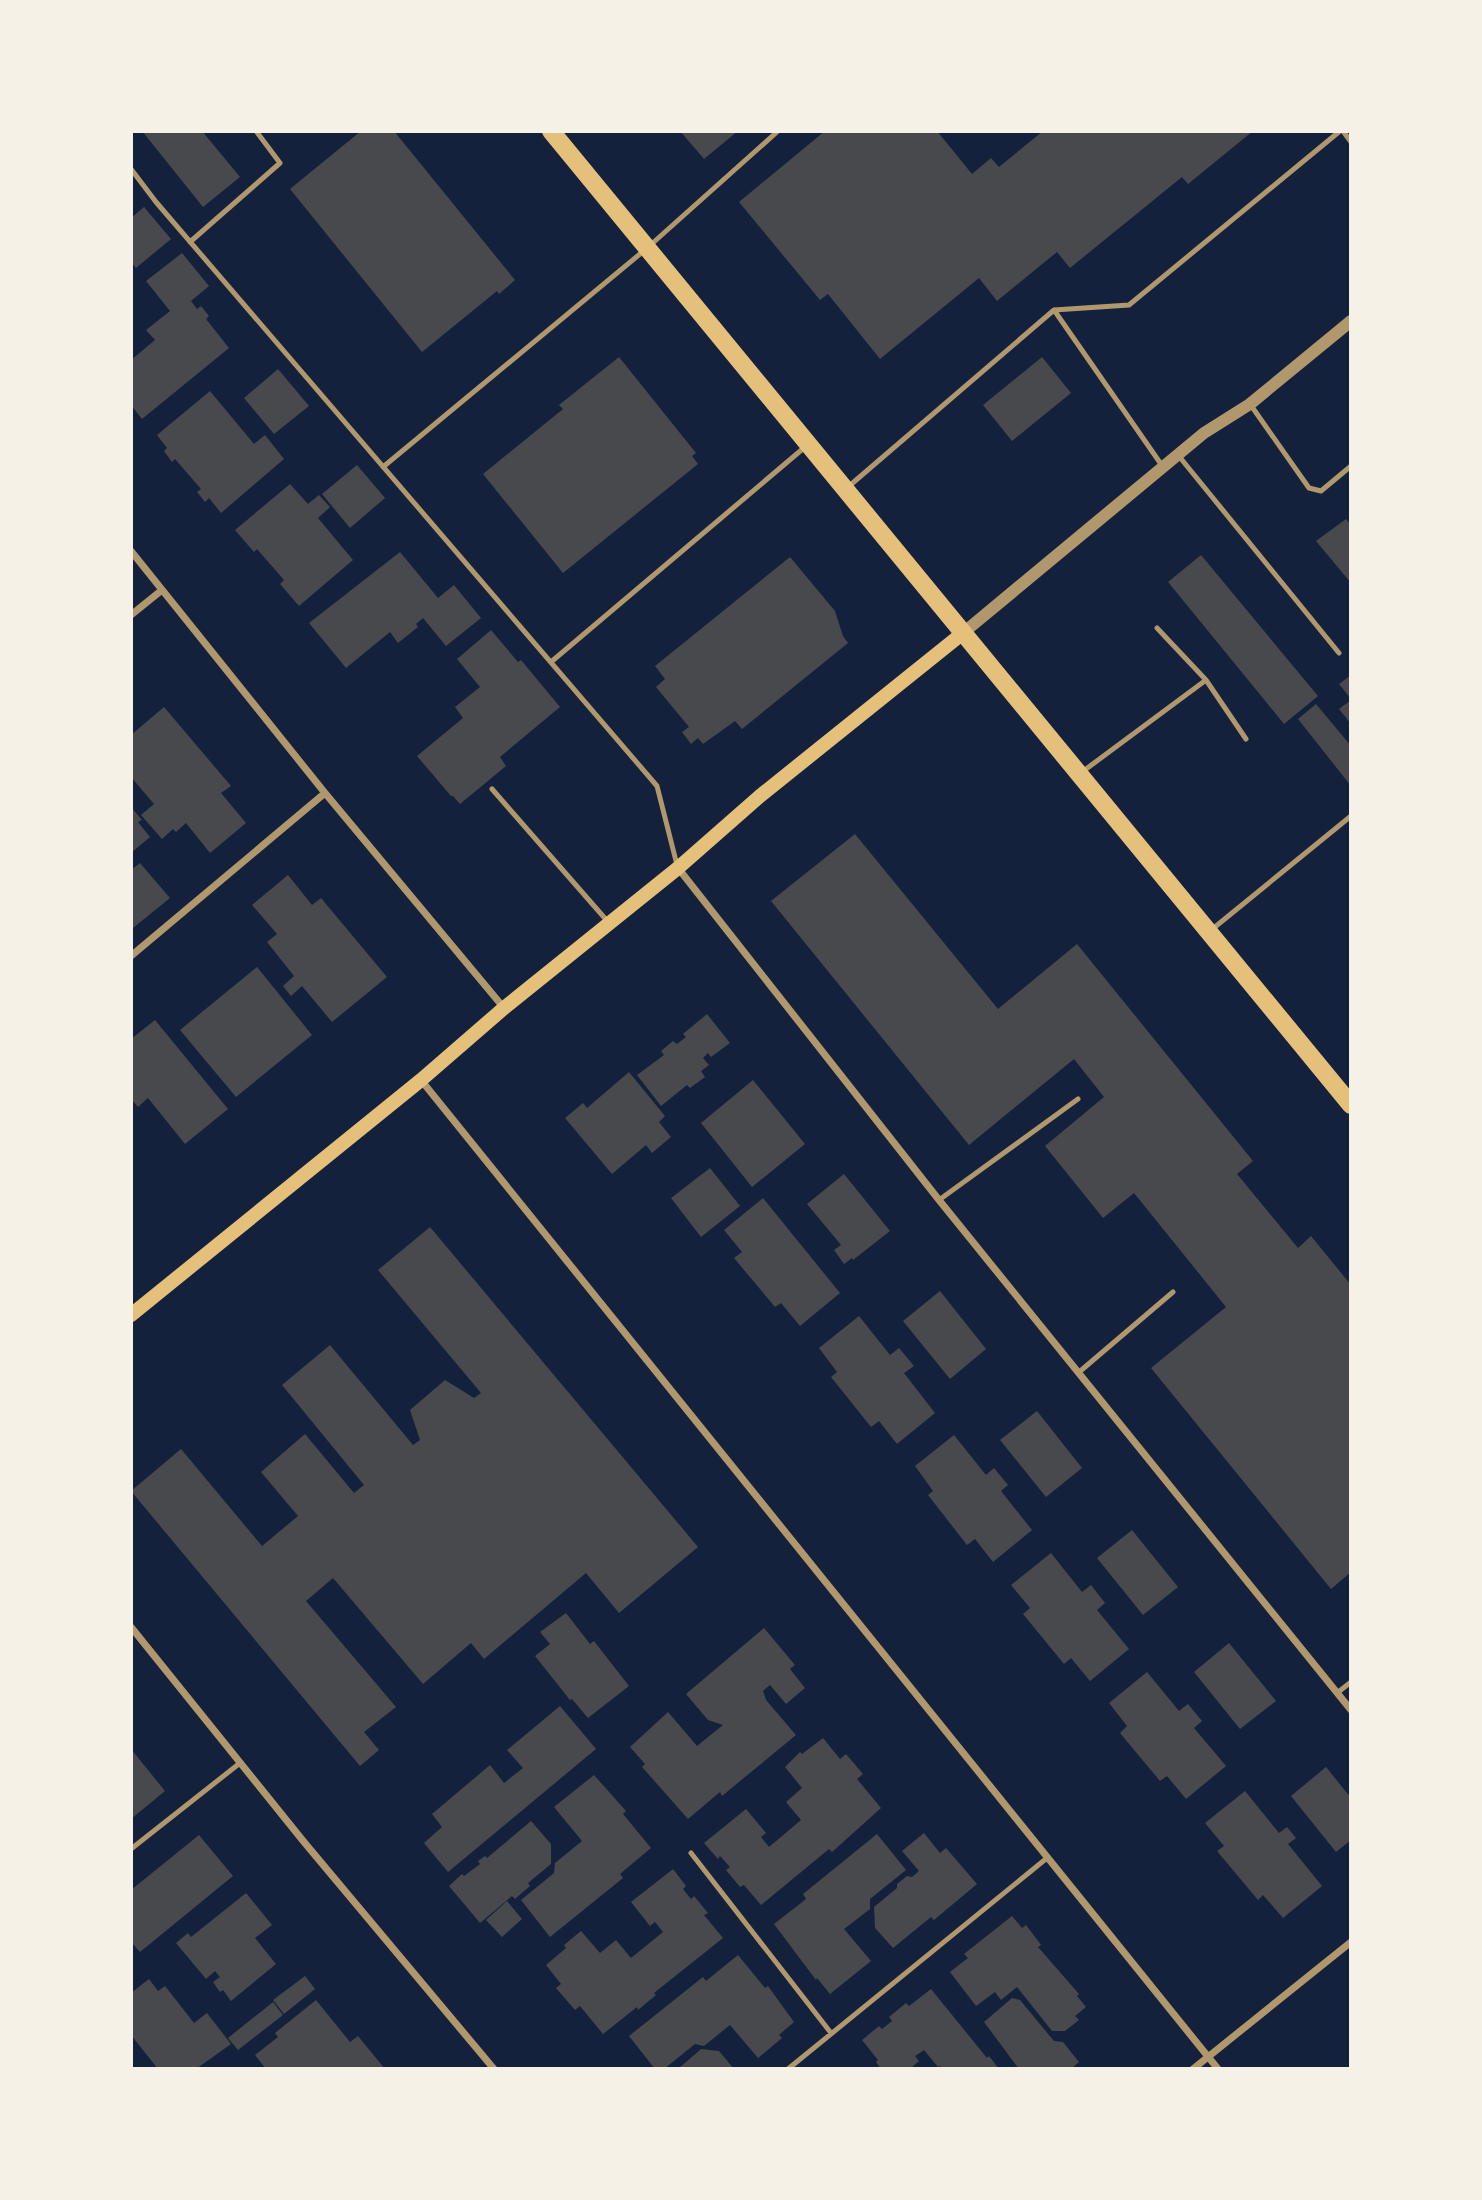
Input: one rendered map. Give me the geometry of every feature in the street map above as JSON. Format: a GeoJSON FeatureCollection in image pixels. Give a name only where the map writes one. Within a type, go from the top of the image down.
{"type":"FeatureCollection","features":[{"type":"Feature","properties":{"kind":"main road"},"geometry":{"type":"LineString","coordinates":[[551,131],[1351,1105]]}},
{"type":"Feature","properties":{"kind":"main road"},"geometry":{"type":"LineString","coordinates":[[131,1315],[678,868],[760,796],[963,633]]}},
{"type":"Feature","properties":{"kind":"street"},"geometry":{"type":"LineString","coordinates":[[963,633],[1204,433],[1250,404],[1351,321]]}},
{"type":"Feature","properties":{"kind":"street"},"geometry":{"type":"LineString","coordinates":[[131,551],[325,793],[504,1008]]}},
{"type":"Feature","properties":{"kind":"street"},"geometry":{"type":"LineString","coordinates":[[131,615],[162,590]]}},
{"type":"Feature","properties":{"kind":"street"},"geometry":{"type":"LineString","coordinates":[[131,956],[325,793]]}},
{"type":"Feature","properties":{"kind":"street"},"geometry":{"type":"LineString","coordinates":[[678,868],[939,1200],[1351,1710]]}},
{"type":"Feature","properties":{"kind":"street"},"geometry":{"type":"LineString","coordinates":[[421,1080],[1218,2069]]}},
{"type":"Feature","properties":{"kind":"street"},"geometry":{"type":"LineString","coordinates":[[131,1628],[494,2069]]}},
{"type":"Feature","properties":{"kind":"street"},"geometry":{"type":"LineString","coordinates":[[1193,2069],[1351,1941]]}},
{"type":"Feature","properties":{"kind":"lane"},"geometry":{"type":"LineString","coordinates":[[190,242],[280,163],[256,131]]}},
{"type":"Feature","properties":{"kind":"lane"},"geometry":{"type":"LineString","coordinates":[[383,467],[646,249],[778,131]]}},
{"type":"Feature","properties":{"kind":"lane"},"geometry":{"type":"LineString","coordinates":[[845,489],[1054,310],[1129,305],[1341,131],[1351,142]]}},
{"type":"Feature","properties":{"kind":"lane"},"geometry":{"type":"LineString","coordinates":[[131,169],[190,242],[657,786],[678,868]]}},
{"type":"Feature","properties":{"kind":"lane"},"geometry":{"type":"LineString","coordinates":[[1054,310],[1163,467]]}},
{"type":"Feature","properties":{"kind":"lane"},"geometry":{"type":"LineString","coordinates":[[1250,404],[1309,488],[1321,491],[1351,466]]}},
{"type":"Feature","properties":{"kind":"lane"},"geometry":{"type":"LineString","coordinates":[[551,663],[807,444]]}},
{"type":"Feature","properties":{"kind":"lane"},"geometry":{"type":"LineString","coordinates":[[1178,455],[1339,653]]}},
{"type":"Feature","properties":{"kind":"lane"},"geometry":{"type":"LineString","coordinates":[[1157,628],[1206,680],[1246,739]]}},
{"type":"Feature","properties":{"kind":"lane"},"geometry":{"type":"LineString","coordinates":[[1079,775],[1206,680]]}},
{"type":"Feature","properties":{"kind":"lane"},"geometry":{"type":"LineString","coordinates":[[492,789],[609,923]]}},
{"type":"Feature","properties":{"kind":"lane"},"geometry":{"type":"LineString","coordinates":[[1208,933],[1351,816]]}},
{"type":"Feature","properties":{"kind":"lane"},"geometry":{"type":"LineString","coordinates":[[939,1200],[1078,1099]]}},
{"type":"Feature","properties":{"kind":"lane"},"geometry":{"type":"LineString","coordinates":[[1078,1373],[1173,1292]]}},
{"type":"Feature","properties":{"kind":"lane"},"geometry":{"type":"LineString","coordinates":[[1337,1693],[1351,1682]]}},
{"type":"Feature","properties":{"kind":"lane"},"geometry":{"type":"LineString","coordinates":[[131,1849],[240,1763]]}},
{"type":"Feature","properties":{"kind":"lane"},"geometry":{"type":"LineString","coordinates":[[691,1853],[831,2033]]}},
{"type":"Feature","properties":{"kind":"lane"},"geometry":{"type":"LineString","coordinates":[[788,2069],[1047,1858]]}},
{"type":"Feature","properties":{"kind":"building"},"geometry":{"type":"Polygon","coordinates":[[[142,131],[202,131],[240,177],[203,207],[142,131]]]}},
{"type":"Feature","properties":{"kind":"building"},"geometry":{"type":"Polygon","coordinates":[[[361,131],[394,131],[515,280],[499,294],[497,291],[422,352],[290,189],[361,131]]]}},
{"type":"Feature","properties":{"kind":"building"},"geometry":{"type":"Polygon","coordinates":[[[680,131],[738,131],[704,159],[680,131]]]}},
{"type":"Feature","properties":{"kind":"building"},"geometry":{"type":"Polygon","coordinates":[[[825,131],[937,131],[972,174],[991,158],[999,167],[1043,131],[1253,131],[1188,184],[1182,177],[1070,268],[1057,252],[997,301],[979,278],[880,359],[828,294],[820,300],[739,202],[825,131]]]}},
{"type":"Feature","properties":{"kind":"building"},"geometry":{"type":"Polygon","coordinates":[[[144,207],[171,239],[136,268],[131,262],[131,218],[144,207]]]}},
{"type":"Feature","properties":{"kind":"building"},"geometry":{"type":"Polygon","coordinates":[[[182,253],[209,286],[191,301],[197,309],[201,306],[209,316],[206,319],[229,348],[142,419],[131,405],[131,360],[155,340],[146,330],[170,311],[146,281],[182,253]]]}},
{"type":"Feature","properties":{"kind":"building"},"geometry":{"type":"Polygon","coordinates":[[[619,357],[696,453],[692,456],[698,464],[563,573],[483,474],[563,409],[559,405],[619,357]]]}},
{"type":"Feature","properties":{"kind":"building"},"geometry":{"type":"Polygon","coordinates":[[[1042,357],[1071,393],[1012,441],[983,405],[1042,357]]]}},
{"type":"Feature","properties":{"kind":"building"},"geometry":{"type":"Polygon","coordinates":[[[278,369],[309,406],[274,434],[244,398],[278,369]]]}},
{"type":"Feature","properties":{"kind":"building"},"geometry":{"type":"Polygon","coordinates":[[[210,391],[254,444],[265,435],[284,459],[221,513],[209,498],[205,502],[197,492],[201,489],[175,459],[172,462],[164,451],[167,448],[157,435],[210,391]]]}},
{"type":"Feature","properties":{"kind":"building"},"geometry":{"type":"Polygon","coordinates":[[[357,465],[385,498],[350,528],[322,494],[357,465]]]}},
{"type":"Feature","properties":{"kind":"building"},"geometry":{"type":"Polygon","coordinates":[[[290,484],[308,504],[319,495],[330,507],[318,518],[353,560],[299,606],[280,584],[284,580],[257,549],[254,552],[235,530],[290,484]]]}},
{"type":"Feature","properties":{"kind":"building"},"geometry":{"type":"Polygon","coordinates":[[[1346,519],[1351,525],[1351,583],[1316,541],[1346,519]]]}},
{"type":"Feature","properties":{"kind":"building"},"geometry":{"type":"Polygon","coordinates":[[[400,552],[438,598],[454,585],[481,618],[446,646],[423,618],[416,624],[418,627],[398,643],[390,632],[346,668],[309,623],[400,552]]]}},
{"type":"Feature","properties":{"kind":"building"},"geometry":{"type":"Polygon","coordinates":[[[1201,555],[1318,696],[1284,724],[1168,582],[1201,555]]]}},
{"type":"Feature","properties":{"kind":"building"},"geometry":{"type":"Polygon","coordinates":[[[790,557],[835,611],[848,643],[742,729],[735,721],[703,744],[698,738],[691,744],[682,732],[689,727],[656,687],[665,679],[655,666],[790,557]]]}},
{"type":"Feature","properties":{"kind":"building"},"geometry":{"type":"Polygon","coordinates":[[[491,630],[518,662],[521,660],[560,707],[500,757],[506,766],[460,804],[417,756],[463,718],[455,707],[480,687],[457,659],[491,630]]]}},
{"type":"Feature","properties":{"kind":"building"},"geometry":{"type":"Polygon","coordinates":[[[1351,675],[1351,699],[1339,684],[1351,675]]]}},
{"type":"Feature","properties":{"kind":"building"},"geometry":{"type":"Polygon","coordinates":[[[1351,700],[1351,724],[1339,709],[1351,700]]]}},
{"type":"Feature","properties":{"kind":"building"},"geometry":{"type":"Polygon","coordinates":[[[1316,704],[1351,746],[1351,786],[1298,719],[1316,704]]]}},
{"type":"Feature","properties":{"kind":"building"},"geometry":{"type":"Polygon","coordinates":[[[164,707],[231,786],[221,793],[246,823],[210,853],[186,823],[176,832],[173,829],[162,839],[141,815],[154,804],[131,777],[131,735],[164,707]]]}},
{"type":"Feature","properties":{"kind":"building"},"geometry":{"type":"Polygon","coordinates":[[[131,807],[142,820],[138,822],[150,837],[131,853],[131,807]]]}},
{"type":"Feature","properties":{"kind":"building"},"geometry":{"type":"Polygon","coordinates":[[[855,834],[998,1009],[1077,944],[1253,1161],[1237,1174],[1298,1248],[1311,1236],[1351,1285],[1351,1572],[1331,1589],[1151,1368],[1226,1307],[1134,1193],[1103,1218],[1045,1146],[1104,1097],[1074,1059],[969,1145],[771,901],[855,834]]]}},
{"type":"Feature","properties":{"kind":"building"},"geometry":{"type":"Polygon","coordinates":[[[140,863],[170,898],[133,928],[131,870],[140,863]]]}},
{"type":"Feature","properties":{"kind":"building"},"geometry":{"type":"Polygon","coordinates":[[[288,875],[312,905],[321,898],[387,977],[332,1022],[302,986],[291,996],[283,986],[294,976],[267,942],[277,934],[252,905],[288,875]]]}},
{"type":"Feature","properties":{"kind":"building"},"geometry":{"type":"Polygon","coordinates":[[[257,967],[312,1035],[236,1097],[180,1030],[257,967]]]}},
{"type":"Feature","properties":{"kind":"building"},"geometry":{"type":"Polygon","coordinates":[[[707,1014],[730,1043],[711,1057],[708,1053],[703,1058],[709,1065],[701,1071],[705,1077],[690,1088],[687,1085],[661,1106],[637,1075],[664,1055],[661,1051],[673,1041],[677,1044],[686,1037],[683,1034],[707,1014]]]}},
{"type":"Feature","properties":{"kind":"building"},"geometry":{"type":"Polygon","coordinates":[[[155,1020],[228,1109],[185,1144],[148,1098],[138,1107],[131,1099],[131,1039],[155,1020]]]}},
{"type":"Feature","properties":{"kind":"building"},"geometry":{"type":"Polygon","coordinates":[[[629,1072],[665,1116],[659,1122],[671,1137],[652,1153],[646,1145],[612,1174],[565,1118],[583,1103],[587,1108],[629,1072]]]}},
{"type":"Feature","properties":{"kind":"building"},"geometry":{"type":"Polygon","coordinates":[[[753,1080],[805,1144],[752,1187],[701,1123],[753,1080]]]}},
{"type":"Feature","properties":{"kind":"building"},"geometry":{"type":"Polygon","coordinates":[[[710,1168],[740,1206],[701,1237],[671,1198],[710,1168]]]}},
{"type":"Feature","properties":{"kind":"building"},"geometry":{"type":"Polygon","coordinates":[[[844,1174],[890,1231],[844,1264],[834,1250],[841,1245],[807,1204],[844,1174]]]}},
{"type":"Feature","properties":{"kind":"building"},"geometry":{"type":"Polygon","coordinates":[[[763,1198],[840,1293],[800,1326],[781,1303],[775,1307],[734,1258],[742,1252],[724,1230],[763,1198]]]}},
{"type":"Feature","properties":{"kind":"building"},"geometry":{"type":"Polygon","coordinates":[[[430,1227],[698,1547],[619,1613],[586,1573],[484,1659],[471,1643],[423,1684],[333,1578],[306,1601],[396,1707],[364,1732],[379,1750],[360,1766],[131,1491],[181,1449],[262,1546],[298,1516],[261,1472],[305,1434],[354,1493],[364,1485],[282,1385],[330,1345],[413,1445],[420,1440],[410,1410],[445,1380],[474,1398],[481,1393],[378,1270],[430,1227]]]}},
{"type":"Feature","properties":{"kind":"building"},"geometry":{"type":"Polygon","coordinates":[[[940,1291],[986,1349],[950,1379],[903,1321],[940,1291]]]}},
{"type":"Feature","properties":{"kind":"building"},"geometry":{"type":"Polygon","coordinates":[[[859,1316],[890,1355],[899,1348],[914,1366],[904,1373],[935,1413],[897,1444],[879,1421],[871,1427],[831,1377],[837,1372],[819,1348],[859,1316]]]}},
{"type":"Feature","properties":{"kind":"building"},"geometry":{"type":"Polygon","coordinates":[[[1037,1411],[1082,1468],[1046,1497],[1000,1440],[1037,1411]]]}},
{"type":"Feature","properties":{"kind":"building"},"geometry":{"type":"Polygon","coordinates":[[[954,1435],[986,1475],[994,1468],[1008,1485],[1001,1491],[1032,1530],[993,1562],[975,1539],[967,1545],[928,1495],[933,1491],[915,1466],[954,1435]]]}},
{"type":"Feature","properties":{"kind":"building"},"geometry":{"type":"Polygon","coordinates":[[[1132,1530],[1178,1587],[1143,1615],[1097,1558],[1132,1530]]]}},
{"type":"Feature","properties":{"kind":"building"},"geometry":{"type":"Polygon","coordinates":[[[1051,1553],[1082,1592],[1091,1585],[1105,1603],[1097,1610],[1129,1649],[1090,1681],[1071,1658],[1064,1664],[1023,1614],[1030,1608],[1011,1585],[1051,1553]]]}},
{"type":"Feature","properties":{"kind":"building"},"geometry":{"type":"Polygon","coordinates":[[[566,1613],[590,1644],[594,1641],[629,1686],[588,1718],[535,1656],[550,1644],[540,1632],[566,1613]]]}},
{"type":"Feature","properties":{"kind":"building"},"geometry":{"type":"Polygon","coordinates":[[[764,1628],[795,1665],[790,1669],[805,1688],[786,1704],[770,1685],[763,1691],[766,1700],[796,1735],[722,1796],[720,1792],[688,1819],[642,1767],[645,1764],[630,1747],[668,1712],[697,1746],[723,1725],[708,1720],[686,1694],[764,1628]]]}},
{"type":"Feature","properties":{"kind":"building"},"geometry":{"type":"Polygon","coordinates":[[[1229,1643],[1276,1701],[1240,1729],[1194,1672],[1229,1643]]]}},
{"type":"Feature","properties":{"kind":"building"},"geometry":{"type":"Polygon","coordinates":[[[1147,1672],[1179,1711],[1188,1704],[1202,1721],[1194,1728],[1226,1766],[1186,1799],[1167,1776],[1160,1781],[1120,1733],[1127,1726],[1109,1703],[1147,1672]]]}},
{"type":"Feature","properties":{"kind":"building"},"geometry":{"type":"Polygon","coordinates":[[[560,1706],[596,1749],[448,1872],[424,1843],[442,1827],[432,1814],[490,1765],[504,1783],[523,1768],[507,1750],[560,1706]]]}},
{"type":"Feature","properties":{"kind":"building"},"geometry":{"type":"Polygon","coordinates":[[[823,1738],[840,1759],[846,1754],[863,1774],[857,1779],[881,1808],[832,1852],[829,1849],[761,1905],[744,1885],[740,1887],[726,1870],[730,1867],[720,1856],[718,1859],[704,1843],[746,1809],[766,1833],[761,1837],[769,1847],[801,1820],[786,1802],[802,1788],[785,1767],[800,1752],[802,1754],[823,1738]]]}},
{"type":"Feature","properties":{"kind":"building"},"geometry":{"type":"Polygon","coordinates":[[[131,1749],[165,1791],[131,1819],[131,1749]]]}},
{"type":"Feature","properties":{"kind":"building"},"geometry":{"type":"Polygon","coordinates":[[[1326,1767],[1351,1798],[1351,1840],[1336,1852],[1291,1796],[1326,1767]]]}},
{"type":"Feature","properties":{"kind":"building"},"geometry":{"type":"Polygon","coordinates":[[[594,1775],[626,1811],[623,1814],[651,1848],[620,1874],[623,1878],[550,1937],[521,1900],[554,1873],[555,1863],[582,1841],[554,1807],[594,1775]]]}},
{"type":"Feature","properties":{"kind":"building"},"geometry":{"type":"Polygon","coordinates":[[[1245,1791],[1279,1833],[1287,1827],[1296,1838],[1288,1844],[1322,1886],[1283,1918],[1263,1895],[1258,1900],[1217,1851],[1224,1846],[1205,1823],[1245,1791]]]}},
{"type":"Feature","properties":{"kind":"building"},"geometry":{"type":"Polygon","coordinates":[[[531,1821],[551,1844],[551,1864],[528,1883],[530,1886],[515,1899],[512,1896],[480,1923],[449,1886],[531,1821]]]}},
{"type":"Feature","properties":{"kind":"building"},"geometry":{"type":"Polygon","coordinates":[[[924,1833],[940,1853],[946,1848],[977,1884],[934,1920],[931,1917],[893,1948],[875,1928],[874,1907],[907,1876],[912,1877],[919,1871],[902,1851],[924,1833]]]}},
{"type":"Feature","properties":{"kind":"building"},"geometry":{"type":"Polygon","coordinates":[[[877,1834],[906,1870],[870,1899],[870,1909],[844,1929],[871,1961],[830,1994],[817,1978],[816,1980],[774,1924],[806,1899],[803,1894],[877,1834]]]}},
{"type":"Feature","properties":{"kind":"building"},"geometry":{"type":"Polygon","coordinates":[[[199,1835],[233,1876],[140,1952],[131,1942],[131,1890],[199,1835]]]}},
{"type":"Feature","properties":{"kind":"building"},"geometry":{"type":"Polygon","coordinates":[[[673,1869],[686,1886],[683,1889],[691,1899],[694,1896],[708,1913],[704,1915],[723,1938],[654,1993],[656,1995],[638,2010],[637,2007],[603,2034],[580,2006],[575,2010],[556,1988],[561,1984],[546,1965],[581,1931],[600,1953],[616,1940],[631,1958],[663,1932],[655,1922],[650,1926],[631,1902],[673,1869]]]}},
{"type":"Feature","properties":{"kind":"building"},"geometry":{"type":"Polygon","coordinates":[[[246,1893],[272,1925],[255,1938],[276,1964],[231,2001],[213,1982],[220,1977],[215,1971],[206,1979],[176,1943],[188,1933],[191,1937],[246,1893]]]}},
{"type":"Feature","properties":{"kind":"building"},"geometry":{"type":"Polygon","coordinates":[[[507,1901],[522,1919],[502,1937],[486,1920],[507,1901]]]}},
{"type":"Feature","properties":{"kind":"building"},"geometry":{"type":"Polygon","coordinates":[[[1012,1916],[1022,1928],[1026,1925],[1041,1945],[1038,1947],[1079,1994],[1077,1996],[1086,2007],[1075,2016],[1079,2020],[1065,2031],[1052,2031],[1017,1987],[1001,2000],[995,1992],[976,2006],[950,1972],[968,1958],[964,1954],[1012,1916]]]}},
{"type":"Feature","properties":{"kind":"building"},"geometry":{"type":"Polygon","coordinates":[[[738,1955],[765,1988],[768,1986],[794,2022],[779,2035],[782,2038],[758,2058],[730,2025],[704,2046],[695,2044],[664,2069],[655,2069],[629,2036],[703,1977],[706,1981],[738,1955]]]}},
{"type":"Feature","properties":{"kind":"building"},"geometry":{"type":"Polygon","coordinates":[[[305,1976],[315,1989],[284,2014],[273,2000],[305,1976]]]}},
{"type":"Feature","properties":{"kind":"building"},"geometry":{"type":"Polygon","coordinates":[[[149,1979],[158,1991],[165,1986],[194,2023],[207,2013],[231,2044],[196,2069],[158,2069],[131,2035],[131,1993],[149,1979]]]}},
{"type":"Feature","properties":{"kind":"building"},"geometry":{"type":"Polygon","coordinates":[[[931,1989],[999,2069],[943,2069],[938,2067],[924,2050],[915,2056],[919,2061],[910,2069],[881,2069],[876,2062],[878,2060],[862,2040],[879,2026],[882,2029],[892,2021],[889,2017],[906,2003],[909,2006],[931,1989]]]}},
{"type":"Feature","properties":{"kind":"building"},"geometry":{"type":"Polygon","coordinates":[[[1012,1998],[1020,2000],[1054,2041],[1063,2042],[1079,2062],[1071,2069],[1019,2069],[984,2022],[1012,1998]]]}},
{"type":"Feature","properties":{"kind":"building"},"geometry":{"type":"Polygon","coordinates":[[[316,2000],[350,2042],[358,2036],[385,2069],[266,2069],[255,2055],[278,2037],[275,2033],[316,2000]]]}},
{"type":"Feature","properties":{"kind":"building"},"geometry":{"type":"Polygon","coordinates":[[[273,2002],[283,2015],[238,2050],[228,2038],[273,2002]]]}},
{"type":"Feature","properties":{"kind":"building"},"geometry":{"type":"Polygon","coordinates":[[[701,2049],[719,2051],[734,2069],[678,2069],[701,2049]]]}}]}
